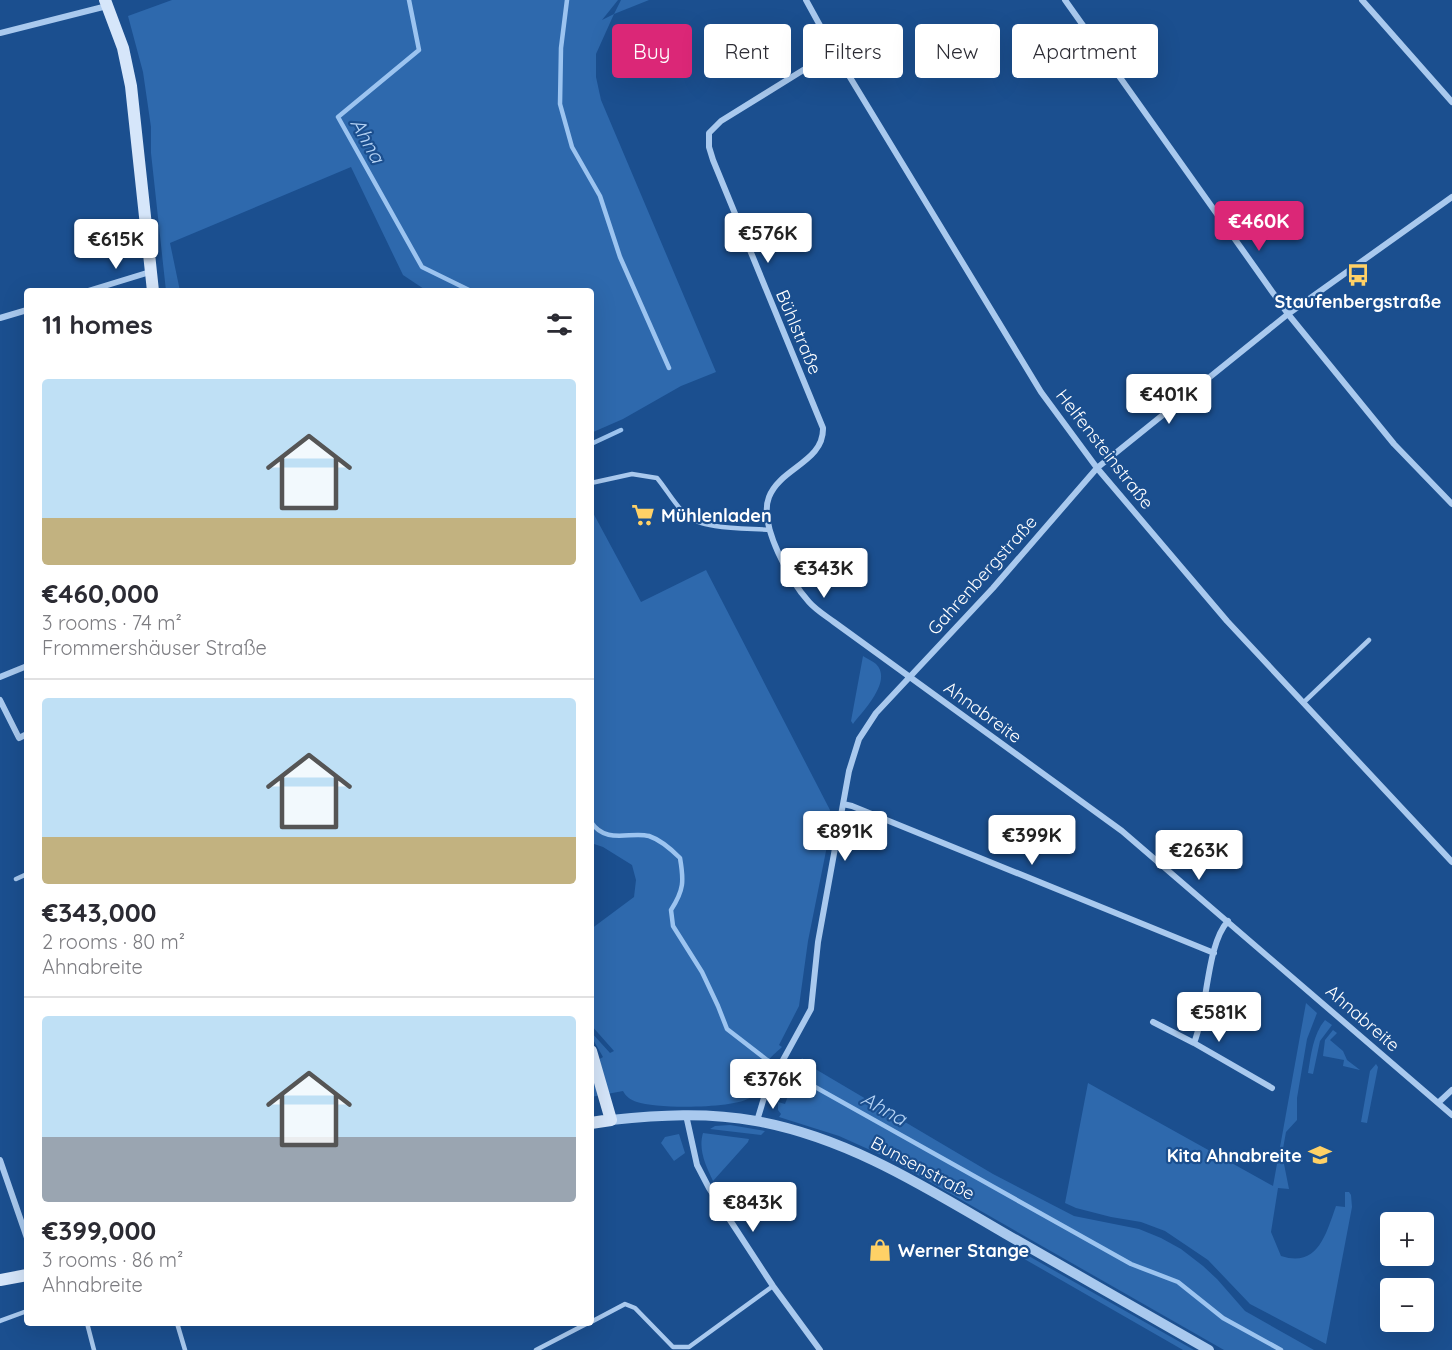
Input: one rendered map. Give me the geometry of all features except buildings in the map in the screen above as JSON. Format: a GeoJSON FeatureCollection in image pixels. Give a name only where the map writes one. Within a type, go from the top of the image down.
{"type":"FeatureCollection","features":[{"type":"Feature","properties":{"kind":"main road"},"geometry":{"type":"LineString","coordinates":[[106,3],[123,48],[131,86],[153,288]]}},
{"type":"Feature","properties":{"kind":"main road"},"geometry":{"type":"LineString","coordinates":[[594,1062],[610,1120]]}},
{"type":"Feature","properties":{"kind":"main road","name":"Bunsenstraße"},"geometry":{"type":"LineString","coordinates":[[594,1123],[610,1120]]}},
{"type":"Feature","properties":{"kind":"main road"},"geometry":{"type":"LineString","coordinates":[[0,1280],[24,1276]]}},
{"type":"Feature","properties":{"kind":"street","name":"Helfensteinstraße"},"geometry":{"type":"LineString","coordinates":[[806,0],[819,24]]}},
{"type":"Feature","properties":{"kind":"street"},"geometry":{"type":"LineString","coordinates":[[1065,0],[1288,314],[1394,444],[1452,504]]}},
{"type":"Feature","properties":{"kind":"street"},"geometry":{"type":"LineString","coordinates":[[1362,0],[1452,102]]}},
{"type":"Feature","properties":{"kind":"street"},"geometry":{"type":"LineString","coordinates":[[0,33],[106,3]]}},
{"type":"Feature","properties":{"kind":"street","name":"Bühlstraße"},"geometry":{"type":"LineString","coordinates":[[769,497],[783,478],[820,447],[824,439],[823,428],[713,160],[709,147],[709,133],[721,121],[803,70]]}},
{"type":"Feature","properties":{"kind":"street","name":"Helfensteinstraße"},"geometry":{"type":"LineString","coordinates":[[850,78],[1041,392],[1097,468],[1227,621],[1452,862]]}},
{"type":"Feature","properties":{"kind":"street","name":"Gahrenbergstraße"},"geometry":{"type":"LineString","coordinates":[[757,1121],[770,1084],[811,1009],[818,942],[849,771],[859,739],[876,712],[993,588],[1097,468],[1288,314],[1452,197]]}},
{"type":"Feature","properties":{"kind":"street"},"geometry":{"type":"LineString","coordinates":[[98,288],[150,272]]}},
{"type":"Feature","properties":{"kind":"street"},"geometry":{"type":"LineString","coordinates":[[0,318],[24,311]]}},
{"type":"Feature","properties":{"kind":"street","name":"Ahnabreite"},"geometry":{"type":"LineString","coordinates":[[769,497],[767,516],[771,530],[789,575],[809,603],[1122,831],[1452,1115]]}},
{"type":"Feature","properties":{"kind":"street"},"geometry":{"type":"LineString","coordinates":[[0,677],[24,667]]}},
{"type":"Feature","properties":{"kind":"street"},"geometry":{"type":"LineString","coordinates":[[0,700],[19,738],[24,736]]}},
{"type":"Feature","properties":{"kind":"street"},"geometry":{"type":"LineString","coordinates":[[843,804],[1214,953]]}},
{"type":"Feature","properties":{"kind":"street"},"geometry":{"type":"LineString","coordinates":[[1194,1043],[1200,1027],[1218,934],[1228,921]]}},
{"type":"Feature","properties":{"kind":"street"},"geometry":{"type":"LineString","coordinates":[[1153,1022],[1272,1088]]}},
{"type":"Feature","properties":{"kind":"street"},"geometry":{"type":"LineString","coordinates":[[1438,1103],[1452,1090]]}},
{"type":"Feature","properties":{"kind":"street"},"geometry":{"type":"LineString","coordinates":[[686,1115],[688,1130],[701,1173],[709,1188],[773,1286],[820,1350]]}},
{"type":"Feature","properties":{"kind":"street","name":"Bunsenstraße"},"geometry":{"type":"LineString","coordinates":[[610,1120],[686,1115],[731,1117],[757,1121],[837,1144],[884,1165],[1209,1350]]}},
{"type":"Feature","properties":{"kind":"street"},"geometry":{"type":"LineString","coordinates":[[0,1160],[24,1229]]}},
{"type":"Feature","properties":{"kind":"lane"},"geometry":{"type":"LineString","coordinates":[[594,482],[632,474],[657,478],[687,516],[695,522],[771,530]]}},
{"type":"Feature","properties":{"kind":"lane"},"geometry":{"type":"LineString","coordinates":[[1303,703],[1369,640]]}},
{"type":"Feature","properties":{"kind":"lane"},"geometry":{"type":"LineString","coordinates":[[16,879],[24,875]]}},
{"type":"Feature","properties":{"kind":"lane"},"geometry":{"type":"LineString","coordinates":[[594,1320],[625,1304],[634,1308],[673,1347],[689,1347],[773,1286]]}},
{"type":"Feature","properties":{"kind":"lane"},"geometry":{"type":"LineString","coordinates":[[0,1321],[24,1312]]}},
{"type":"Feature","properties":{"kind":"lane"},"geometry":{"type":"LineString","coordinates":[[88,1326],[94,1350]]}},
{"type":"Feature","properties":{"kind":"lane"},"geometry":{"type":"LineString","coordinates":[[178,1326],[185,1350]]}},
{"type":"Feature","properties":{"kind":"lane"},"geometry":{"type":"LineString","coordinates":[[537,1350],[582,1326]]}},
{"type":"Feature","properties":{"kind":"shaded area"},"geometry":{"type":"Polygon","coordinates":[[[172,0],[618,0],[602,20],[614,14],[596,54],[596,77],[601,100],[716,372],[681,386],[623,419],[594,432],[594,288],[422,288],[403,275],[351,167],[170,243],[179,288],[166,288],[151,153],[151,127],[143,72],[128,16],[172,0]]]}},
{"type":"Feature","properties":{"kind":"shaded area"},"geometry":{"type":"Polygon","coordinates":[[[621,0],[649,0],[614,14],[621,0]]]}},
{"type":"Feature","properties":{"kind":"shaded area"},"geometry":{"type":"Polygon","coordinates":[[[594,515],[641,602],[706,570],[830,810],[826,829],[829,836],[808,941],[799,1006],[779,1045],[782,1047],[769,1060],[761,1085],[751,1097],[730,1104],[677,1107],[637,1102],[623,1091],[594,1096],[594,1062],[603,1057],[594,1041],[594,1035],[610,1053],[614,1051],[594,1028],[594,927],[634,897],[636,880],[632,865],[594,844],[594,515]]]}},
{"type":"Feature","properties":{"kind":"shaded area"},"geometry":{"type":"Polygon","coordinates":[[[863,656],[876,664],[881,679],[875,696],[853,724],[851,721],[863,656]]]}},
{"type":"Feature","properties":{"kind":"shaded area"},"geometry":{"type":"Polygon","coordinates":[[[1306,1003],[1317,1013],[1307,1039],[1297,1098],[1297,1120],[1286,1132],[1282,1154],[1289,1189],[1278,1188],[1271,1232],[1281,1256],[1304,1257],[1319,1246],[1336,1206],[1345,1207],[1345,1192],[1351,1195],[1352,1207],[1326,1344],[1250,1304],[1208,1260],[1165,1231],[1141,1222],[1111,1217],[1065,1203],[1088,1083],[1273,1186],[1306,1003]]]}},
{"type":"Feature","properties":{"kind":"shaded area"},"geometry":{"type":"Polygon","coordinates":[[[1325,1020],[1332,1025],[1320,1041],[1313,1074],[1308,1073],[1315,1038],[1325,1020]]]}},
{"type":"Feature","properties":{"kind":"shaded area"},"geometry":{"type":"Polygon","coordinates":[[[1333,1030],[1337,1033],[1330,1040],[1343,1051],[1347,1060],[1360,1070],[1343,1066],[1344,1060],[1323,1056],[1325,1040],[1333,1030]]]}},
{"type":"Feature","properties":{"kind":"shaded area"},"geometry":{"type":"Polygon","coordinates":[[[802,1058],[817,1070],[993,1174],[1074,1216],[1139,1229],[1181,1249],[1217,1279],[1245,1311],[1314,1350],[1224,1350],[888,1158],[839,1136],[779,1117],[781,1114],[778,1110],[778,1102],[785,1104],[788,1096],[784,1091],[794,1077],[802,1058]]]}},
{"type":"Feature","properties":{"kind":"shaded area"},"geometry":{"type":"Polygon","coordinates":[[[1376,1064],[1378,1067],[1367,1123],[1361,1122],[1370,1071],[1376,1064]]]}},
{"type":"Feature","properties":{"kind":"shaded area"},"geometry":{"type":"Polygon","coordinates":[[[730,1125],[765,1131],[761,1135],[710,1129],[715,1126],[730,1125]]]}},
{"type":"Feature","properties":{"kind":"shaded area"},"geometry":{"type":"Polygon","coordinates":[[[703,1133],[749,1139],[713,1181],[702,1152],[703,1133]]]}},
{"type":"Feature","properties":{"kind":"shaded area"},"geometry":{"type":"Polygon","coordinates":[[[679,1134],[685,1153],[674,1161],[661,1143],[665,1137],[679,1134]]]}},
{"type":"Feature","properties":{"kind":"shaded area"},"geometry":{"type":"Polygon","coordinates":[[[1011,1246],[1194,1350],[1183,1350],[1007,1249],[1011,1246]]]}},
{"type":"Feature","properties":{"kind":"waterway","name":"Ahna"},"geometry":{"type":"LineString","coordinates":[[409,0],[419,50],[338,117],[422,267],[465,288]]}},
{"type":"Feature","properties":{"kind":"waterway"},"geometry":{"type":"LineString","coordinates":[[567,0],[561,48],[560,104],[572,147],[600,196],[620,257],[669,368]]}},
{"type":"Feature","properties":{"kind":"waterway"},"geometry":{"type":"LineString","coordinates":[[594,443],[621,430]]}},
{"type":"Feature","properties":{"kind":"waterway","name":"Ahna"},"geometry":{"type":"LineString","coordinates":[[594,826],[611,835],[649,836],[666,845],[680,858],[682,885],[671,910],[673,926],[702,972],[727,1029],[767,1060],[1131,1264],[1178,1282],[1223,1318],[1281,1350]]}},
{"type":"Feature","properties":{"kind":"place","name":"Staufenbergstraße"},"geometry":{"type":"Point","coordinates":[1358,275]}},
{"type":"Feature","properties":{"kind":"place","name":"Mühlenladen"},"geometry":{"type":"Point","coordinates":[643,515]}},
{"type":"Feature","properties":{"kind":"place","name":"Kita Ahnabreite"},"geometry":{"type":"Point","coordinates":[1320,1155]}},
{"type":"Feature","properties":{"kind":"place","name":"Werner Stange"},"geometry":{"type":"Point","coordinates":[880,1250]}}]}
